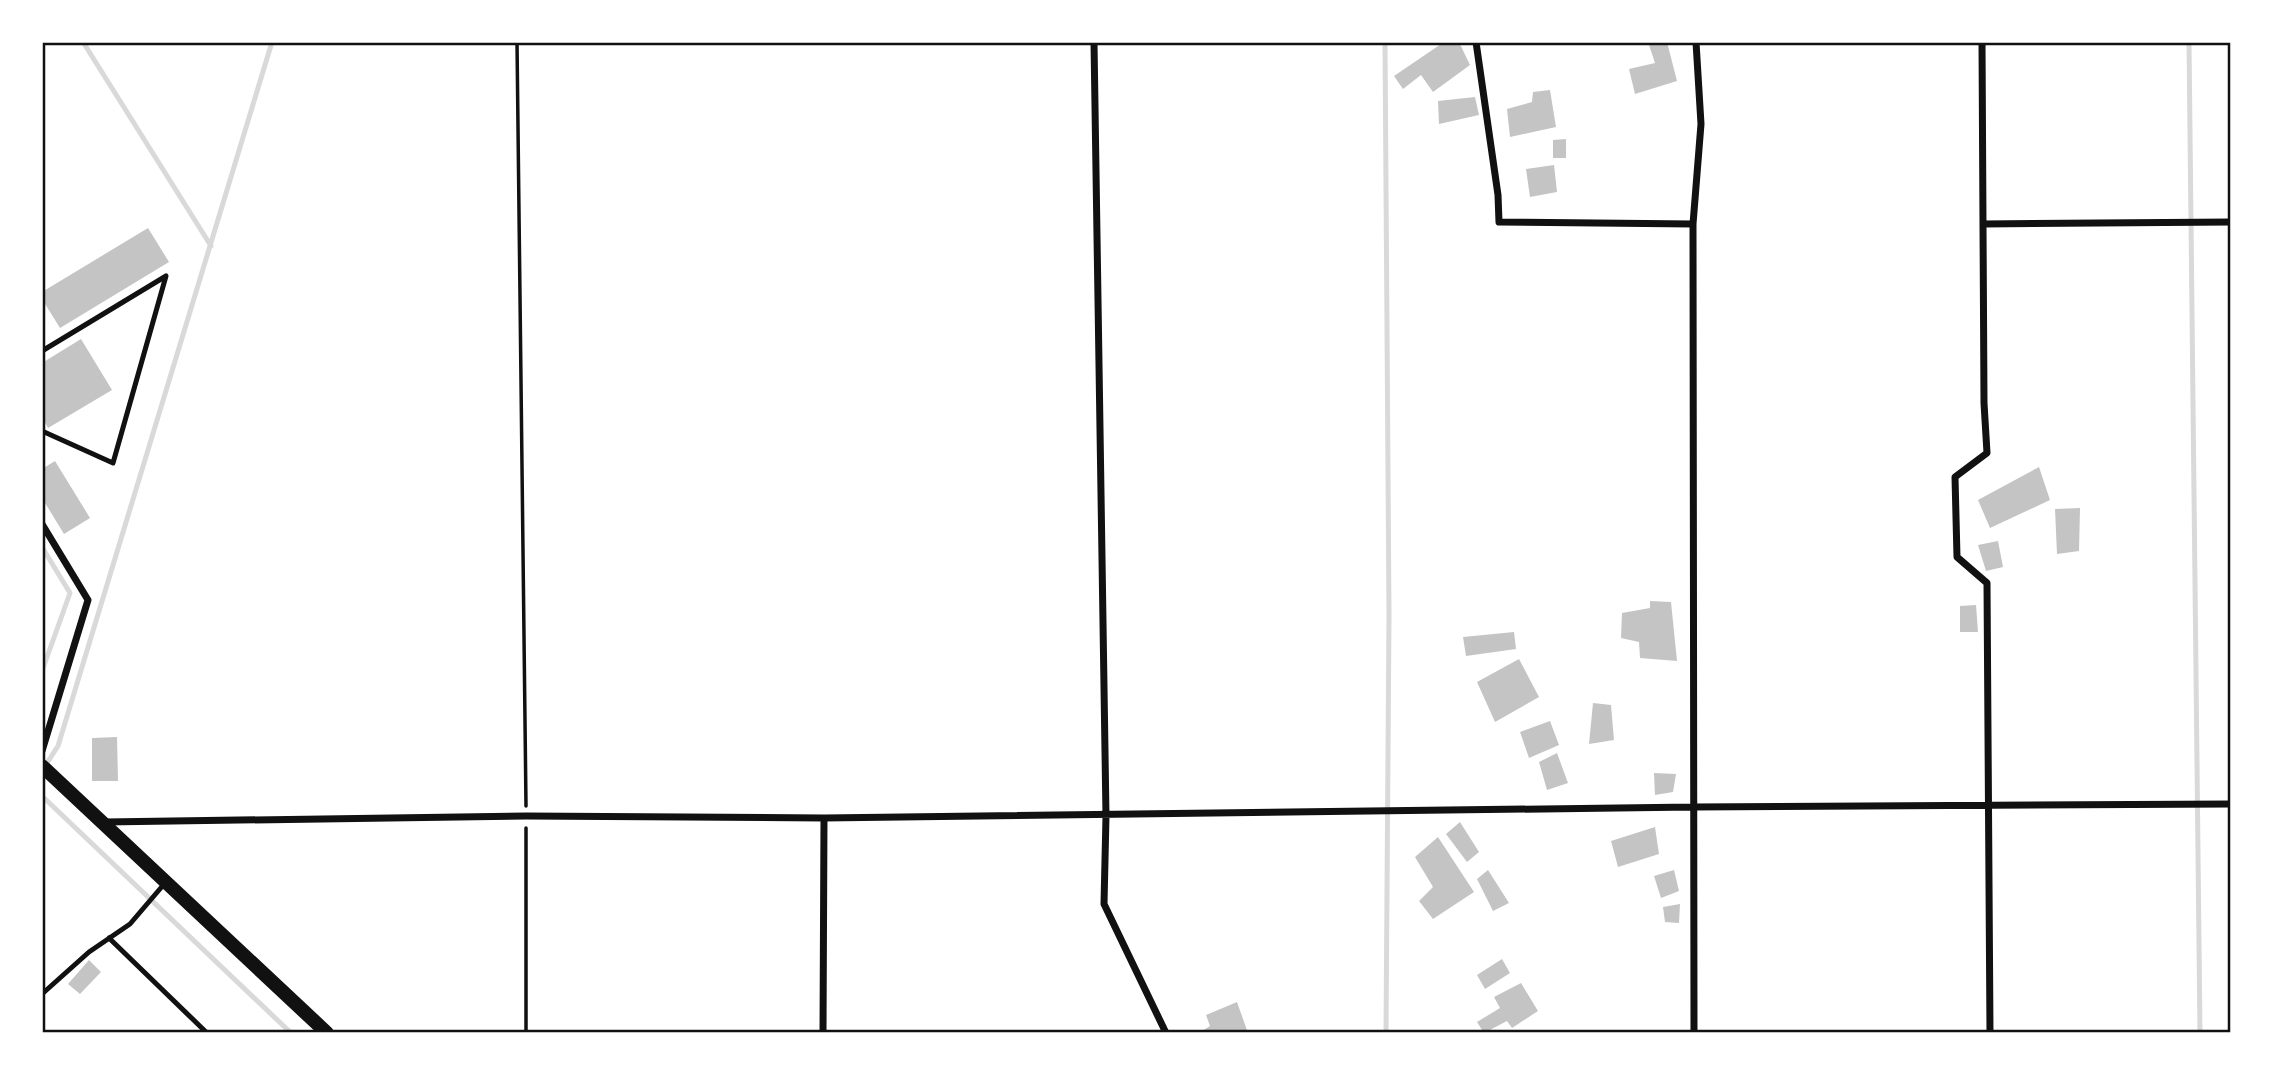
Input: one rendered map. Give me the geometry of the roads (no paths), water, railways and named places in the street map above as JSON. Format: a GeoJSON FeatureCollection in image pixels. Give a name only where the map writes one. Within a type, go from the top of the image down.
{"type":"FeatureCollection","features":[{"type":"Feature","properties":{"kind":"main road"},"geometry":{"type":"LineString","coordinates":[[42,766],[327,1033]]}},
{"type":"Feature","properties":{"kind":"street"},"geometry":{"type":"LineString","coordinates":[[1094,42],[1106,816],[1104,904],[1166,1033]]}},
{"type":"Feature","properties":{"kind":"street"},"geometry":{"type":"LineString","coordinates":[[1476,42],[1498,195],[1499,222],[1693,224]]}},
{"type":"Feature","properties":{"kind":"street"},"geometry":{"type":"LineString","coordinates":[[1694,1033],[1693,224],[1701,124],[1696,42]]}},
{"type":"Feature","properties":{"kind":"street"},"geometry":{"type":"LineString","coordinates":[[1982,42],[1984,403],[1987,453],[1955,477],[1957,557],[1987,583],[1990,1033]]}},
{"type":"Feature","properties":{"kind":"street"},"geometry":{"type":"LineString","coordinates":[[1983,225],[2231,222]]}},
{"type":"Feature","properties":{"kind":"street"},"geometry":{"type":"LineString","coordinates":[[42,524],[88,600],[42,751]]}},
{"type":"Feature","properties":{"kind":"street"},"geometry":{"type":"LineString","coordinates":[[101,822],[526,816],[1106,816],[1693,807],[2231,804]]}},
{"type":"Feature","properties":{"kind":"street"},"geometry":{"type":"LineString","coordinates":[[823,1033],[824,818]]}},
{"type":"Feature","properties":{"kind":"lane"},"geometry":{"type":"LineString","coordinates":[[42,351],[166,276],[113,463],[42,431]]}},
{"type":"Feature","properties":{"kind":"lane"},"geometry":{"type":"LineString","coordinates":[[42,994],[89,951],[130,924],[165,884]]}},
{"type":"Feature","properties":{"kind":"lane"},"geometry":{"type":"LineString","coordinates":[[110,938],[207,1033]]}},
{"type":"Feature","properties":{"kind":"waterway"},"geometry":{"type":"LineString","coordinates":[[83,42],[211,246]]}},
{"type":"Feature","properties":{"kind":"waterway"},"geometry":{"type":"LineString","coordinates":[[45,766],[58,746],[272,42]]}},
{"type":"Feature","properties":{"kind":"waterway"},"geometry":{"type":"LineString","coordinates":[[1385,42],[1389,614],[1386,1033]]}},
{"type":"Feature","properties":{"kind":"waterway"},"geometry":{"type":"LineString","coordinates":[[2189,42],[2200,1033]]}},
{"type":"Feature","properties":{"kind":"waterway"},"geometry":{"type":"LineString","coordinates":[[42,547],[70,593],[42,671]]}},
{"type":"Feature","properties":{"kind":"waterway"},"geometry":{"type":"LineString","coordinates":[[42,796],[291,1033]]}}]}
